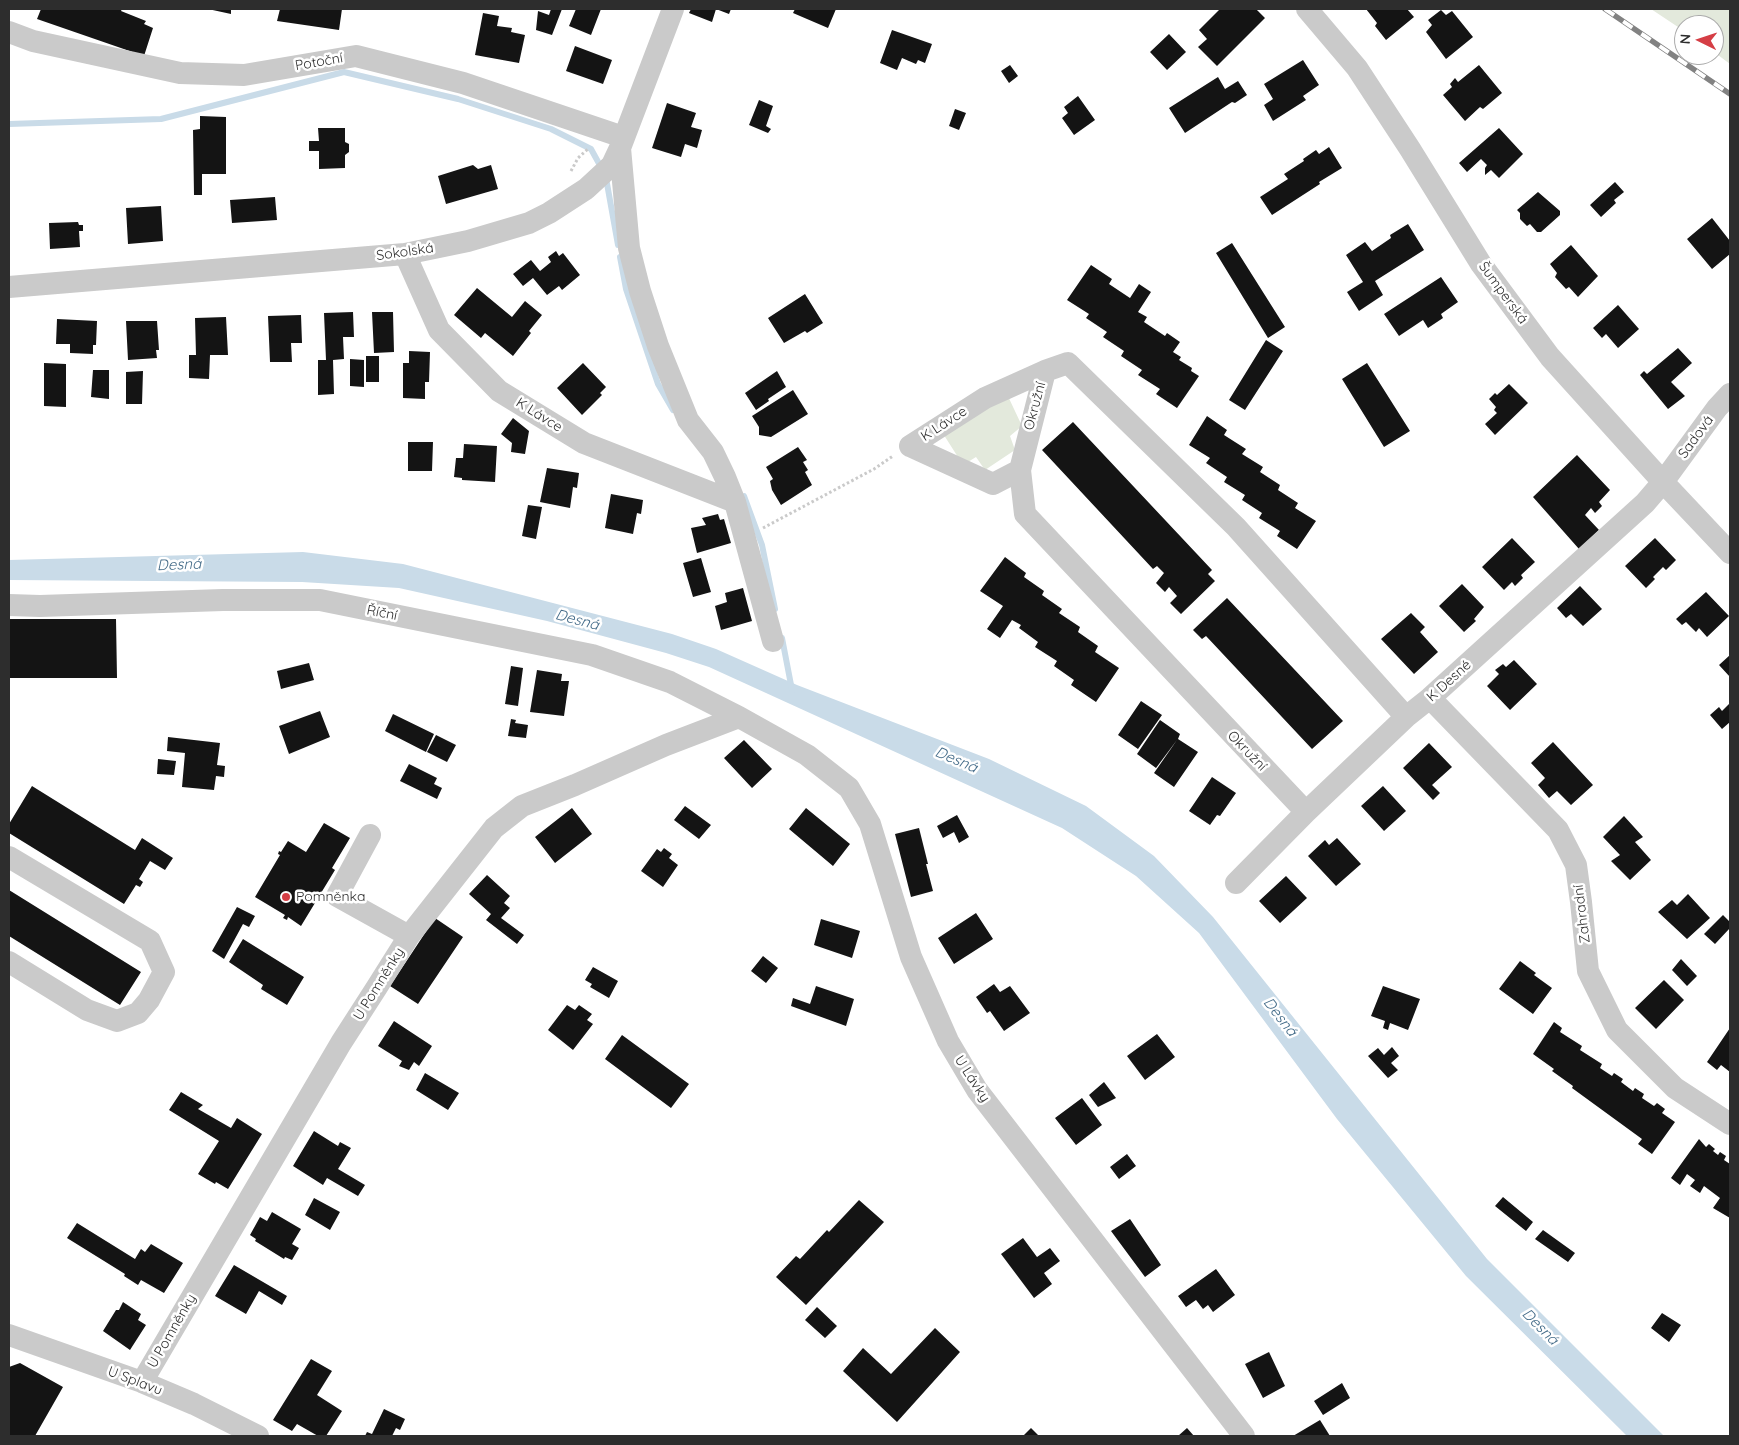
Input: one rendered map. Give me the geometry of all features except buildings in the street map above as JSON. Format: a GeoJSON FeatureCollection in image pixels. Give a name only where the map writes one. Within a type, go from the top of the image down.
{"type":"FeatureCollection","features":[{"type":"Feature","properties":{"kind":"street","name":"Sokolská"},"geometry":{"type":"LineString","coordinates":[[9,287],[405,254],[468,241],[529,223],[549,213],[586,189],[619,150],[673,9]]}},
{"type":"Feature","properties":{"kind":"street","name":"Šumperská"},"geometry":{"type":"LineString","coordinates":[[1307,9],[1357,68],[1482,264],[1545,349],[1663,482],[1730,552]]}},
{"type":"Feature","properties":{"kind":"street","name":"Potoční"},"geometry":{"type":"LineString","coordinates":[[9,32],[33,41],[180,73],[244,75],[356,56],[463,83],[619,150]]}},
{"type":"Feature","properties":{"kind":"street"},"geometry":{"type":"LineString","coordinates":[[619,150],[629,248],[646,312],[688,420],[713,452],[731,492],[773,641]]}},
{"type":"Feature","properties":{"kind":"street","name":"K Lávce"},"geometry":{"type":"LineString","coordinates":[[405,254],[439,330],[499,391],[584,443],[731,492]]}},
{"type":"Feature","properties":{"kind":"street","name":"Okružní"},"geometry":{"type":"LineString","coordinates":[[1306,812],[1025,514],[1020,470],[1044,371],[1068,363],[1236,527],[1406,717]]}},
{"type":"Feature","properties":{"kind":"street","name":"K Lávce"},"geometry":{"type":"LineString","coordinates":[[910,446],[985,398],[1044,371]]}},
{"type":"Feature","properties":{"kind":"street","name":"Sadová"},"geometry":{"type":"LineString","coordinates":[[1663,482],[1717,408],[1730,394]]}},
{"type":"Feature","properties":{"kind":"street"},"geometry":{"type":"LineString","coordinates":[[910,446],[993,484],[1020,470]]}},
{"type":"Feature","properties":{"kind":"street","name":"K Desné"},"geometry":{"type":"LineString","coordinates":[[1236,883],[1306,812],[1406,717],[1430,698],[1646,503],[1663,482]]}},
{"type":"Feature","properties":{"kind":"street","name":"Říční"},"geometry":{"type":"LineString","coordinates":[[9,605],[40,606],[223,600],[320,600],[592,655],[670,682],[739,717]]}},
{"type":"Feature","properties":{"kind":"street","name":"Zahradní"},"geometry":{"type":"LineString","coordinates":[[1430,698],[1558,830],[1576,865],[1588,971],[1617,1030],[1675,1088],[1730,1124]]}},
{"type":"Feature","properties":{"kind":"street","name":"U Pomněnky"},"geometry":{"type":"LineString","coordinates":[[142,1382],[341,1043],[409,936],[494,828],[522,806],[666,745],[739,717]]}},
{"type":"Feature","properties":{"kind":"street","name":"U Lávky"},"geometry":{"type":"LineString","coordinates":[[739,717],[807,755],[849,788],[870,824],[911,957],[928,998],[948,1041],[977,1090],[1244,1436]]}},
{"type":"Feature","properties":{"kind":"street"},"geometry":{"type":"LineString","coordinates":[[370,835],[337,896],[409,936]]}},
{"type":"Feature","properties":{"kind":"street"},"geometry":{"type":"LineString","coordinates":[[9,857],[150,941],[164,972],[149,1000],[138,1013],[117,1021],[87,1010],[9,962]]}},
{"type":"Feature","properties":{"kind":"street","name":"U Splavu"},"geometry":{"type":"LineString","coordinates":[[9,1335],[142,1382],[194,1404],[258,1436]]}},
{"type":"Feature","properties":{"kind":"path","name":"K Lávce"},"geometry":{"type":"LineString","coordinates":[[768,525],[874,469],[910,446]]}},
{"type":"Feature","properties":{"kind":"shaded area"},"geometry":{"type":"Polygon","coordinates":[[[1651,9],[1730,9],[1730,64],[1724,60],[1724,15],[1674,15],[1674,24],[1651,9]]]}},
{"type":"Feature","properties":{"kind":"shaded area"},"geometry":{"type":"Polygon","coordinates":[[[1006,392],[1022,426],[1010,436],[1015,450],[985,470],[976,457],[963,465],[942,432],[1006,392]]]}},
{"type":"Feature","properties":{"kind":"water","name":"Desná"},"geometry":{"type":"Polygon","coordinates":[[[303,552],[403,564],[672,634],[716,649],[797,685],[989,759],[1086,806],[1154,856],[1213,917],[1487,1259],[1664,1436],[1627,1436],[1466,1276],[1337,1119],[1199,933],[1136,876],[1062,828],[709,667],[666,653],[547,621],[399,588],[302,582],[9,580],[9,560],[303,552]]]}},
{"type":"Feature","properties":{"kind":"waterway"},"geometry":{"type":"LineString","coordinates":[[9,124],[161,119],[344,72],[458,99],[551,129],[591,149],[602,169]]}},
{"type":"Feature","properties":{"kind":"waterway"},"geometry":{"type":"LineString","coordinates":[[606,178],[618,245]]}},
{"type":"Feature","properties":{"kind":"waterway"},"geometry":{"type":"LineString","coordinates":[[620,257],[626,289],[658,384],[673,410]]}},
{"type":"Feature","properties":{"kind":"waterway"},"geometry":{"type":"LineString","coordinates":[[744,496],[762,545],[775,609]]}},
{"type":"Feature","properties":{"kind":"waterway"},"geometry":{"type":"LineString","coordinates":[[782,638],[792,690]]}},
{"type":"Feature","properties":{"kind":"railway"},"geometry":{"type":"LineString","coordinates":[[1605,9],[1730,94]]}},
{"type":"Feature","properties":{"kind":"place","name":"Pomněnka"},"geometry":{"type":"Point","coordinates":[286,897]}}]}
